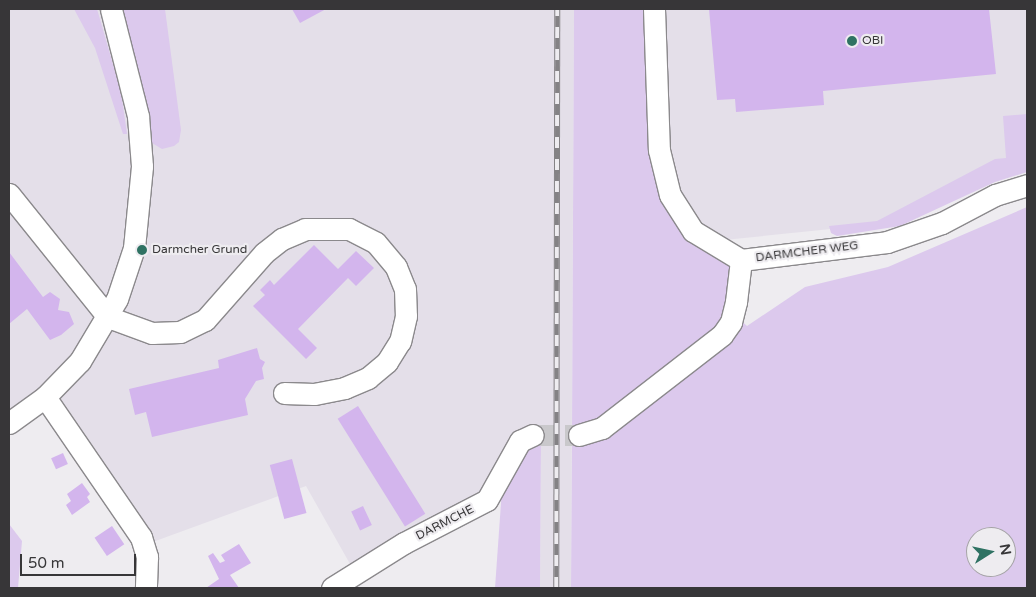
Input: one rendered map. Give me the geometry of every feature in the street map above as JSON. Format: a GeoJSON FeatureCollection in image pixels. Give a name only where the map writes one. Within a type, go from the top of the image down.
{"type":"FeatureCollection","features":[{"type":"Feature","properties":{"kind":"street"},"geometry":{"type":"LineString","coordinates":[[9,423],[45,397],[80,361],[108,317],[126,277],[134,248],[142,166],[133,86],[112,9]]}},
{"type":"Feature","properties":{"kind":"street","name":"DARMCHER WEG"},"geometry":{"type":"LineString","coordinates":[[654,9],[659,150],[670,195],[693,231],[741,260],[887,242],[942,222],[996,195],[1027,185]]}},
{"type":"Feature","properties":{"kind":"street"},"geometry":{"type":"LineString","coordinates":[[9,194],[108,317],[152,333],[180,332],[205,320],[264,253],[282,239],[305,229],[327,227],[363,235],[386,252],[402,278],[407,302],[400,341],[387,362],[368,378],[345,388],[322,392],[284,393]]}},
{"type":"Feature","properties":{"kind":"street"},"geometry":{"type":"LineString","coordinates":[[579,434],[602,428],[722,334],[731,322],[736,302],[741,260]]}},
{"type":"Feature","properties":{"kind":"street"},"geometry":{"type":"LineString","coordinates":[[45,397],[141,537],[147,557],[146,588]]}},
{"type":"Feature","properties":{"kind":"street","name":"DARMCHE"},"geometry":{"type":"LineString","coordinates":[[332,588],[404,543],[487,500],[520,441],[533,435]]}},
{"type":"Feature","properties":{"kind":"shaded area"},"geometry":{"type":"Polygon","coordinates":[[[9,9],[574,9],[571,588],[540,588],[541,429],[489,489],[354,571],[306,486],[150,543],[59,397],[9,431],[9,9]]]}},
{"type":"Feature","properties":{"kind":"shaded area"},"geometry":{"type":"Polygon","coordinates":[[[74,9],[97,9],[121,92],[127,134],[123,134],[95,48],[74,9]]]}},
{"type":"Feature","properties":{"kind":"shaded area"},"geometry":{"type":"Polygon","coordinates":[[[123,9],[165,9],[181,130],[179,142],[174,146],[162,149],[152,143],[123,9]]]}},
{"type":"Feature","properties":{"kind":"shaded area"},"geometry":{"type":"Polygon","coordinates":[[[574,9],[646,9],[663,200],[676,224],[697,247],[730,267],[727,317],[600,423],[572,428],[574,9]]]}},
{"type":"Feature","properties":{"kind":"shaded area"},"geometry":{"type":"Polygon","coordinates":[[[665,9],[1027,9],[1027,158],[890,223],[724,240],[706,227],[689,207],[677,180],[670,146],[665,9]]]}},
{"type":"Feature","properties":{"kind":"shaded area"},"geometry":{"type":"Polygon","coordinates":[[[1027,114],[1027,172],[995,182],[900,226],[837,236],[831,233],[829,226],[877,221],[995,159],[1006,158],[1003,116],[1027,114]]]}},
{"type":"Feature","properties":{"kind":"shaded area"},"geometry":{"type":"Polygon","coordinates":[[[1027,207],[1027,588],[571,588],[572,442],[738,318],[747,326],[805,287],[888,267],[1027,207]]]}},
{"type":"Feature","properties":{"kind":"shaded area"},"geometry":{"type":"Polygon","coordinates":[[[541,442],[540,588],[495,588],[502,489],[530,443],[541,442]]]}},
{"type":"Feature","properties":{"kind":"shaded area"},"geometry":{"type":"Polygon","coordinates":[[[9,524],[22,541],[18,588],[9,588],[9,524]]]}},
{"type":"Feature","properties":{"kind":"building"},"geometry":{"type":"Polygon","coordinates":[[[292,9],[326,9],[300,23],[292,9]]]}},
{"type":"Feature","properties":{"kind":"building","name":"OBI"},"geometry":{"type":"Polygon","coordinates":[[[709,9],[989,9],[996,74],[823,91],[824,105],[736,112],[735,99],[717,100],[709,9]]]}},
{"type":"Feature","properties":{"kind":"building"},"geometry":{"type":"Polygon","coordinates":[[[314,245],[338,269],[356,251],[374,268],[356,286],[348,278],[298,329],[317,348],[306,359],[253,306],[265,295],[260,290],[270,280],[274,285],[314,245]]]}},
{"type":"Feature","properties":{"kind":"building"},"geometry":{"type":"Polygon","coordinates":[[[9,252],[43,297],[50,292],[60,299],[58,310],[69,312],[74,324],[61,335],[50,340],[27,309],[9,324],[9,252]]]}},
{"type":"Feature","properties":{"kind":"building"},"geometry":{"type":"Polygon","coordinates":[[[257,348],[260,359],[265,362],[262,368],[264,379],[256,381],[245,399],[248,415],[152,437],[146,412],[135,415],[129,389],[219,368],[218,360],[257,348]]]}},
{"type":"Feature","properties":{"kind":"building"},"geometry":{"type":"Polygon","coordinates":[[[358,406],[425,514],[405,526],[338,419],[358,406]]]}},
{"type":"Feature","properties":{"kind":"building"},"geometry":{"type":"Polygon","coordinates":[[[63,453],[68,464],[56,469],[51,458],[63,453]]]}},
{"type":"Feature","properties":{"kind":"building"},"geometry":{"type":"Polygon","coordinates":[[[292,459],[306,513],[284,519],[270,465],[292,459]]]}},
{"type":"Feature","properties":{"kind":"building"},"geometry":{"type":"Polygon","coordinates":[[[82,483],[90,494],[87,497],[90,502],[72,515],[66,505],[71,501],[67,494],[82,483]]]}},
{"type":"Feature","properties":{"kind":"building"},"geometry":{"type":"Polygon","coordinates":[[[363,506],[372,525],[360,531],[351,511],[363,506]]]}},
{"type":"Feature","properties":{"kind":"building"},"geometry":{"type":"Polygon","coordinates":[[[112,526],[124,544],[107,556],[95,538],[112,526]]]}},
{"type":"Feature","properties":{"kind":"building"},"geometry":{"type":"Polygon","coordinates":[[[239,544],[251,563],[230,575],[239,588],[206,588],[219,579],[208,556],[213,553],[220,563],[225,561],[221,555],[239,544]]]}},
{"type":"Feature","properties":{"kind":"tunnel"},"geometry":{"type":"LineString","coordinates":[[533,435],[579,435]]}},
{"type":"Feature","properties":{"kind":"railway"},"geometry":{"type":"LineString","coordinates":[[556,588],[557,9]]}},
{"type":"Feature","properties":{"kind":"place","name":"OBI"},"geometry":{"type":"Point","coordinates":[852,41]}},
{"type":"Feature","properties":{"kind":"place","name":"Darmcher Grund"},"geometry":{"type":"Point","coordinates":[142,250]}}]}
